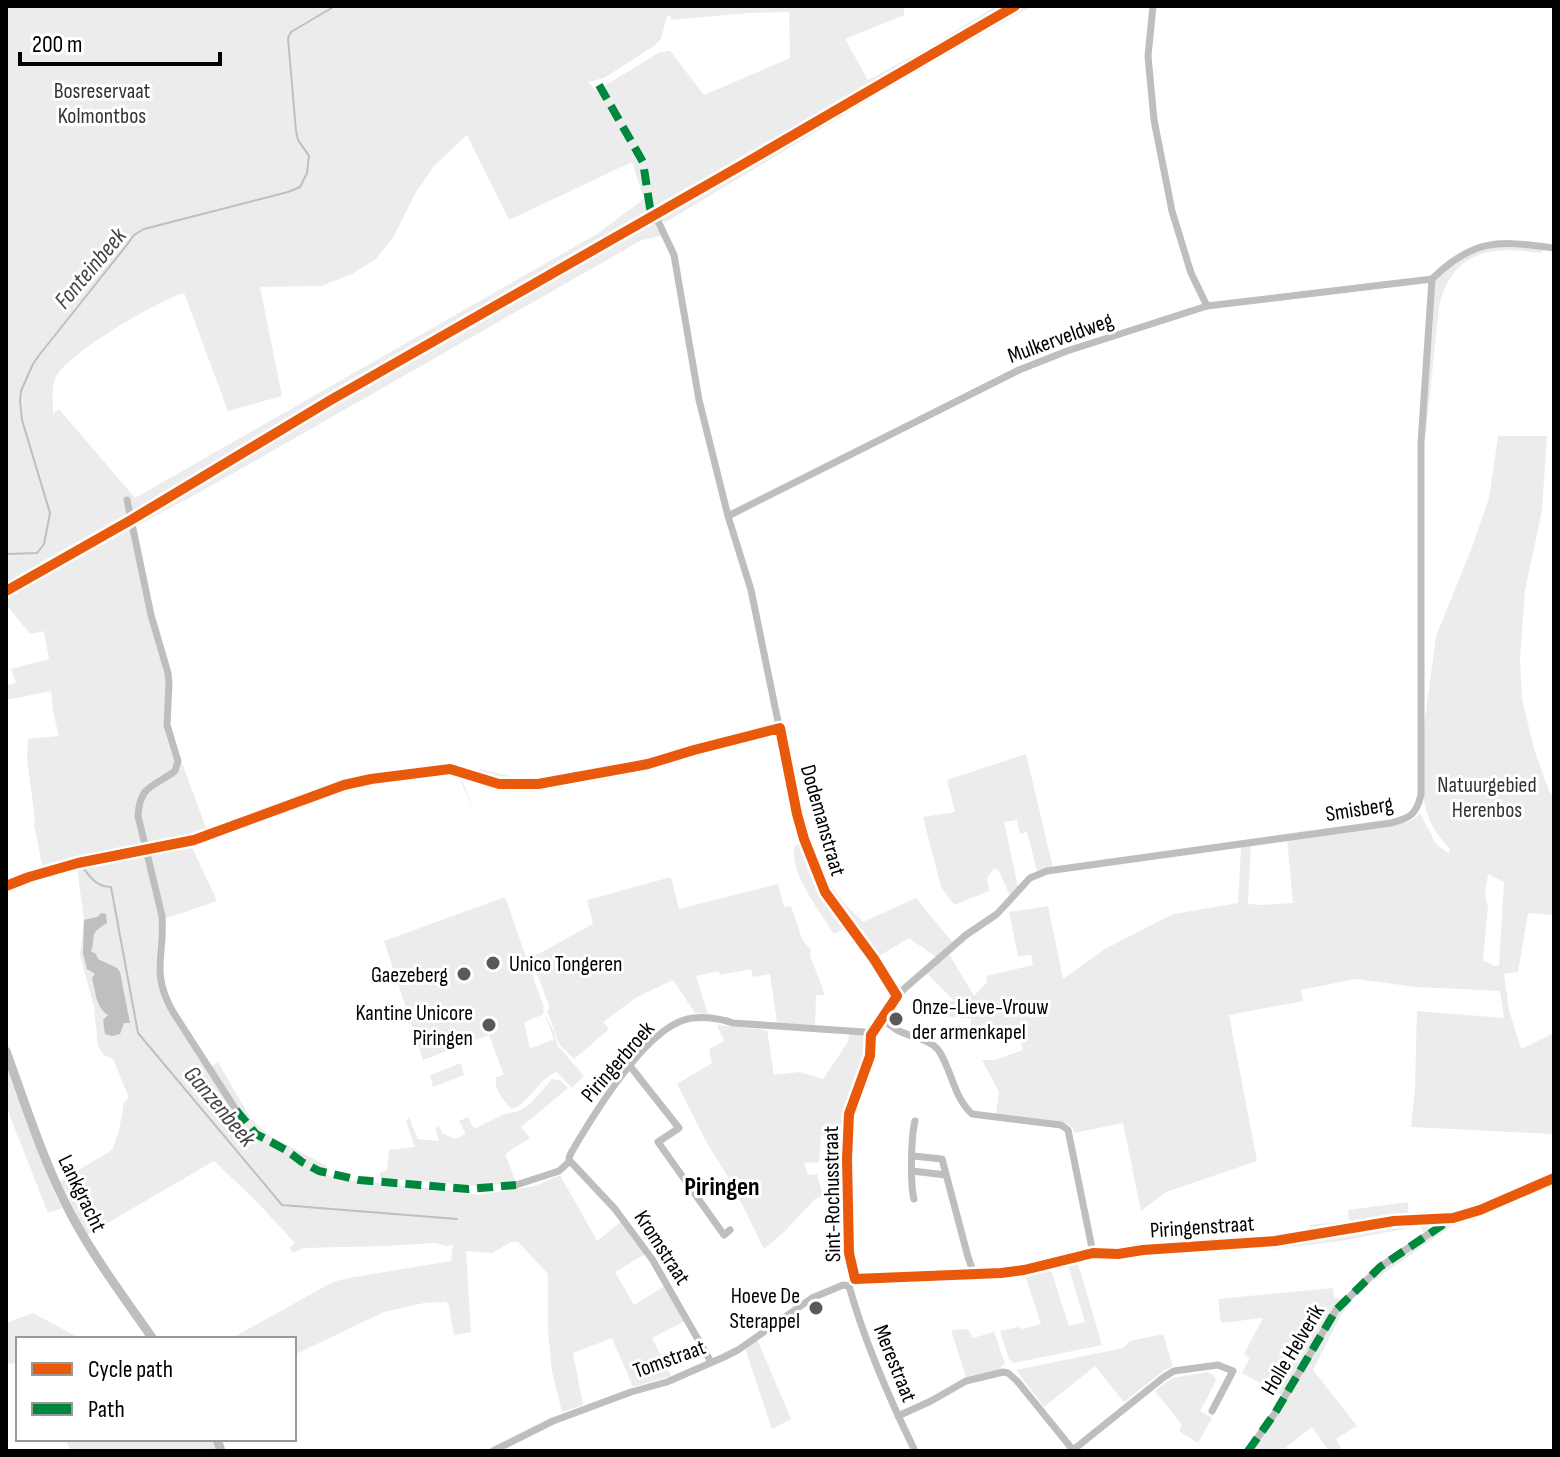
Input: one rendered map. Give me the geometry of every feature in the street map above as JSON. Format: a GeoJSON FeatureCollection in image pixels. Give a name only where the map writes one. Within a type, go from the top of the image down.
{"type":"FeatureCollection","features":[{"type":"Feature","properties":{"kind":"street"},"geometry":{"type":"LineString","coordinates":[[1153,6],[1148,56],[1154,120],[1172,211],[1191,273],[1207,306]]}},
{"type":"Feature","properties":{"kind":"street","name":"Dodemanstraat"},"geometry":{"type":"LineString","coordinates":[[658,221],[674,255],[699,400],[728,516],[751,590],[804,839],[825,892],[897,996]]}},
{"type":"Feature","properties":{"kind":"street"},"geometry":{"type":"LineString","coordinates":[[1432,279],[1460,256],[1485,245],[1516,243],[1554,248]]}},
{"type":"Feature","properties":{"kind":"street","name":"Mulkerveldweg"},"geometry":{"type":"LineString","coordinates":[[728,516],[1029,366],[1067,351],[1207,306],[1432,279]]}},
{"type":"Feature","properties":{"kind":"street","name":"Smisberg"},"geometry":{"type":"LineString","coordinates":[[882,1019],[897,996],[946,952],[997,914],[1021,887],[1039,873],[1380,825],[1405,819],[1416,810],[1421,795],[1421,443],[1432,279]]}},
{"type":"Feature","properties":{"kind":"street"},"geometry":{"type":"LineString","coordinates":[[127,500],[151,615],[168,673],[167,725],[178,761],[175,771],[146,790],[140,800],[138,816],[162,916],[161,986],[165,999],[236,1110]]}},
{"type":"Feature","properties":{"kind":"street"},"geometry":{"type":"LineString","coordinates":[[6,886],[78,863],[194,840],[344,785],[371,779],[450,769],[499,784],[538,784],[648,764],[780,728]]}},
{"type":"Feature","properties":{"kind":"street","name":"Piringerbroek"},"geometry":{"type":"LineString","coordinates":[[570,1161],[571,1153],[602,1102],[630,1066],[660,1034],[676,1023],[691,1018],[871,1035]]}},
{"type":"Feature","properties":{"kind":"street"},"geometry":{"type":"LineString","coordinates":[[882,1019],[897,1030],[935,1047],[964,1106],[972,1114],[1061,1125],[1068,1130],[1093,1253]]}},
{"type":"Feature","properties":{"kind":"street","name":"Sint-Rochusstraat"},"geometry":{"type":"LineString","coordinates":[[855,1279],[849,1253],[849,1114],[870,1056],[871,1035],[882,1019]]}},
{"type":"Feature","properties":{"kind":"street","name":"Lankgracht"},"geometry":{"type":"LineString","coordinates":[[6,1051],[47,1163],[71,1214],[87,1244],[152,1337]]}},
{"type":"Feature","properties":{"kind":"street"},"geometry":{"type":"LineString","coordinates":[[630,1066],[679,1128],[658,1142],[724,1235],[730,1230]]}},
{"type":"Feature","properties":{"kind":"street"},"geometry":{"type":"LineString","coordinates":[[914,1199],[915,1121]]}},
{"type":"Feature","properties":{"kind":"street"},"geometry":{"type":"LineString","coordinates":[[913,1156],[942,1159],[974,1274]]}},
{"type":"Feature","properties":{"kind":"street"},"geometry":{"type":"LineString","coordinates":[[516,1185],[559,1171],[570,1161]]}},
{"type":"Feature","properties":{"kind":"street","name":"Kromstraat"},"geometry":{"type":"LineString","coordinates":[[570,1161],[615,1209],[652,1259],[711,1362]]}},
{"type":"Feature","properties":{"kind":"street"},"geometry":{"type":"LineString","coordinates":[[912,1171],[946,1175]]}},
{"type":"Feature","properties":{"kind":"street","name":"Piringenstraat"},"geometry":{"type":"LineString","coordinates":[[855,1279],[1001,1273],[1093,1253],[1118,1254],[1275,1241],[1394,1221],[1453,1218],[1498,1203],[1554,1178]]}},
{"type":"Feature","properties":{"kind":"street","name":"Holle Helverik"},"geometry":{"type":"LineString","coordinates":[[1248,1451],[1275,1413],[1336,1310],[1380,1267],[1453,1218]]}},
{"type":"Feature","properties":{"kind":"street"},"geometry":{"type":"LineString","coordinates":[[849,1286],[855,1279]]}},
{"type":"Feature","properties":{"kind":"street","name":"Tomstraat"},"geometry":{"type":"LineString","coordinates":[[493,1451],[553,1421],[667,1382],[738,1350],[812,1298],[843,1285],[849,1286]]}},
{"type":"Feature","properties":{"kind":"street","name":"Merestraat"},"geometry":{"type":"LineString","coordinates":[[849,1286],[898,1416],[915,1451]]}},
{"type":"Feature","properties":{"kind":"street"},"geometry":{"type":"LineString","coordinates":[[898,1416],[966,1381],[1003,1372],[1017,1381],[1073,1450],[1174,1371],[1218,1365],[1233,1371],[1212,1411]]}},
{"type":"Feature","properties":{"kind":"green space","name":"Bosreservaat Kolmontbos"},"geometry":{"type":"Polygon","coordinates":[[[6,6],[904,6],[904,15],[845,39],[868,80],[996,6],[1032,6],[666,222],[661,223],[648,201],[649,209],[664,235],[642,240],[135,527],[168,681],[164,710],[168,740],[177,763],[172,771],[150,782],[140,795],[142,847],[76,859],[43,870],[34,824],[27,758],[28,739],[59,736],[51,691],[6,700],[6,685],[16,683],[11,669],[49,659],[44,631],[30,634],[6,604],[6,6]],[[789,12],[671,20],[671,16],[667,16],[661,39],[654,46],[604,78],[588,82],[596,91],[660,52],[670,51],[704,95],[790,58],[789,12]],[[467,135],[434,166],[416,192],[394,236],[376,259],[352,274],[321,286],[260,287],[282,396],[228,411],[184,293],[114,329],[64,367],[54,381],[53,414],[59,409],[135,498],[597,234],[644,199],[632,162],[509,220],[467,135]]]}},
{"type":"Feature","properties":{"kind":"green space"},"geometry":{"type":"Polygon","coordinates":[[[1513,245],[1543,250],[1542,253],[1507,250],[1477,256],[1465,262],[1445,287],[1439,306],[1424,433],[1434,284],[1444,272],[1474,252],[1513,245]]]}},
{"type":"Feature","properties":{"kind":"green space","name":"Natuurgebied Herenbos"},"geometry":{"type":"Polygon","coordinates":[[[1498,436],[1547,436],[1542,510],[1525,591],[1520,659],[1522,699],[1534,749],[1554,799],[1554,915],[1528,913],[1518,972],[1504,974],[1509,1010],[1521,1049],[1554,1033],[1554,1134],[1411,1127],[1417,1011],[1504,1018],[1500,991],[1417,987],[1355,979],[1301,990],[1303,1001],[1229,1015],[1257,1161],[1166,1192],[1141,1211],[1123,1123],[1074,1133],[1066,1123],[996,1114],[999,1092],[982,1060],[995,1060],[1023,1050],[1019,1032],[971,1034],[971,1018],[940,1016],[943,1002],[954,1001],[925,971],[948,952],[974,996],[987,982],[986,976],[1033,965],[1031,955],[1018,956],[1009,912],[1048,906],[1063,979],[1105,949],[1163,919],[1238,903],[1241,846],[1251,844],[1248,904],[1262,905],[1293,903],[1287,839],[1407,822],[1420,813],[1436,844],[1449,854],[1450,849],[1437,833],[1425,808],[1424,726],[1436,636],[1489,498],[1498,436]],[[1488,874],[1483,960],[1495,966],[1499,966],[1504,882],[1488,874]]]}},
{"type":"Feature","properties":{"kind":"green space"},"geometry":{"type":"Polygon","coordinates":[[[710,748],[711,751],[626,776],[535,792],[510,792],[470,780],[480,769],[521,779],[543,779],[581,772],[582,780],[614,775],[710,748]]]}},
{"type":"Feature","properties":{"kind":"green space"},"geometry":{"type":"Polygon","coordinates":[[[1026,754],[1053,868],[1037,871],[1027,832],[1020,834],[1017,820],[1004,822],[1018,887],[1010,896],[999,871],[994,868],[987,878],[989,891],[954,905],[941,887],[923,817],[955,812],[947,780],[1026,754]]]}},
{"type":"Feature","properties":{"kind":"green space"},"geometry":{"type":"Polygon","coordinates":[[[182,763],[208,833],[150,847],[142,821],[146,793],[178,771],[182,763]]]}},
{"type":"Feature","properties":{"kind":"green space"},"geometry":{"type":"Polygon","coordinates":[[[441,770],[460,773],[473,809],[459,777],[428,776],[359,788],[210,838],[346,787],[441,770]]]}},
{"type":"Feature","properties":{"kind":"green space"},"geometry":{"type":"Polygon","coordinates":[[[804,813],[813,845],[831,885],[863,922],[916,898],[953,943],[936,957],[909,938],[876,958],[847,927],[834,934],[807,891],[796,866],[795,846],[806,839],[800,814],[804,813]]]}},
{"type":"Feature","properties":{"kind":"green space"},"geometry":{"type":"Polygon","coordinates":[[[190,843],[217,901],[164,919],[150,853],[190,843]]]}},
{"type":"Feature","properties":{"kind":"green space"},"geometry":{"type":"Polygon","coordinates":[[[145,857],[158,905],[158,981],[178,1027],[208,1069],[218,1062],[251,1119],[270,1136],[327,1166],[324,1173],[337,1179],[479,1195],[535,1186],[560,1175],[597,1241],[622,1221],[645,1254],[615,1272],[634,1305],[665,1286],[685,1321],[652,1338],[671,1376],[633,1387],[612,1338],[573,1353],[583,1405],[562,1412],[552,1371],[548,1274],[518,1242],[511,1242],[492,1253],[466,1251],[471,1332],[454,1335],[446,1302],[424,1303],[384,1312],[296,1354],[296,1337],[234,1337],[333,1282],[451,1261],[453,1245],[304,1248],[293,1253],[289,1247],[295,1243],[214,1161],[87,1235],[60,1181],[112,1150],[124,1102],[129,1098],[113,1059],[104,1055],[98,1046],[94,1007],[80,955],[84,920],[77,867],[145,857]]]}},
{"type":"Feature","properties":{"kind":"green space"},"geometry":{"type":"Polygon","coordinates":[[[671,877],[679,909],[778,884],[784,907],[791,906],[802,939],[811,950],[810,955],[825,995],[816,995],[815,1025],[777,1023],[770,974],[753,977],[751,969],[720,975],[719,971],[696,976],[708,1014],[695,1013],[673,980],[637,997],[603,1022],[609,1029],[574,1059],[559,1044],[547,1010],[550,1008],[531,958],[593,924],[587,900],[671,877]]]}},
{"type":"Feature","properties":{"kind":"green space","name":"Gaezeberg"},"geometry":{"type":"Polygon","coordinates":[[[505,897],[558,1046],[584,1076],[572,1088],[557,1072],[550,1075],[519,1106],[512,1109],[496,1086],[496,1077],[504,1075],[489,1035],[423,1060],[384,941],[505,897]],[[544,1012],[524,1022],[530,1049],[554,1039],[544,1012]]]}},
{"type":"Feature","properties":{"kind":"green space"},"geometry":{"type":"Polygon","coordinates":[[[717,1025],[767,1030],[774,1075],[800,1072],[823,1079],[848,1042],[849,1033],[864,1036],[867,1045],[866,1062],[848,1104],[844,1138],[821,1135],[819,1162],[804,1163],[808,1175],[817,1174],[823,1196],[815,1199],[764,1249],[677,1084],[712,1063],[709,1049],[724,1041],[717,1025]]]}},
{"type":"Feature","properties":{"kind":"green space"},"geometry":{"type":"Polygon","coordinates":[[[461,1063],[464,1075],[433,1087],[430,1075],[461,1063]]]}},
{"type":"Feature","properties":{"kind":"green space"},"geometry":{"type":"Polygon","coordinates":[[[6,1064],[62,1208],[48,1213],[6,1106],[6,1064]]]}},
{"type":"Feature","properties":{"kind":"green space"},"geometry":{"type":"Polygon","coordinates":[[[552,1079],[561,1081],[568,1088],[521,1127],[530,1138],[505,1154],[516,1183],[479,1186],[380,1178],[380,1172],[387,1171],[389,1150],[415,1147],[406,1121],[409,1118],[418,1139],[439,1141],[435,1128],[440,1127],[442,1133],[455,1139],[466,1134],[459,1121],[468,1117],[474,1129],[505,1114],[519,1111],[530,1104],[552,1079]]]}},
{"type":"Feature","properties":{"kind":"green space"},"geometry":{"type":"Polygon","coordinates":[[[1408,1202],[1408,1215],[1454,1212],[1456,1219],[1466,1218],[1366,1286],[1341,1315],[1313,1370],[1357,1426],[1336,1439],[1343,1451],[1329,1451],[1312,1427],[1286,1447],[1288,1451],[1251,1451],[1286,1397],[1242,1373],[1250,1358],[1244,1354],[1263,1318],[1221,1323],[1218,1299],[1333,1288],[1334,1297],[1347,1301],[1424,1233],[1420,1226],[1341,1241],[1274,1249],[1273,1243],[1311,1240],[1310,1225],[1349,1221],[1348,1210],[1408,1202]]]}},
{"type":"Feature","properties":{"kind":"green space"},"geometry":{"type":"Polygon","coordinates":[[[1077,1260],[1102,1345],[1014,1363],[1009,1359],[1000,1331],[1041,1324],[1024,1272],[1050,1267],[1069,1326],[1085,1322],[1067,1262],[1077,1260]]]}},
{"type":"Feature","properties":{"kind":"green space"},"geometry":{"type":"Polygon","coordinates":[[[33,1313],[77,1337],[16,1337],[16,1363],[6,1364],[6,1323],[33,1313]]]}},
{"type":"Feature","properties":{"kind":"green space"},"geometry":{"type":"Polygon","coordinates":[[[968,1329],[973,1338],[994,1332],[1005,1364],[1000,1369],[966,1377],[951,1330],[968,1329]]]}},
{"type":"Feature","properties":{"kind":"green space"},"geometry":{"type":"Polygon","coordinates":[[[1163,1334],[1173,1366],[1124,1402],[1095,1366],[1044,1407],[1016,1370],[1123,1348],[1130,1341],[1163,1334]]]}},
{"type":"Feature","properties":{"kind":"green space"},"geometry":{"type":"Polygon","coordinates":[[[757,1339],[791,1419],[772,1429],[745,1348],[757,1339]]]}},
{"type":"Feature","properties":{"kind":"green space"},"geometry":{"type":"Polygon","coordinates":[[[1207,1372],[1214,1375],[1216,1381],[1200,1411],[1212,1418],[1198,1443],[1179,1431],[1182,1425],[1155,1391],[1172,1378],[1207,1372]]]}},
{"type":"Feature","properties":{"kind":"green space"},"geometry":{"type":"Polygon","coordinates":[[[66,1441],[214,1441],[218,1451],[71,1451],[66,1441]]]}},
{"type":"Feature","properties":{"kind":"shaded area"},"geometry":{"type":"Polygon","coordinates":[[[106,914],[107,923],[95,933],[91,951],[120,972],[130,1023],[124,1023],[120,1034],[112,1036],[105,1034],[103,1020],[108,1015],[98,1003],[92,978],[95,974],[87,969],[83,953],[84,920],[106,914]]]}},
{"type":"Feature","properties":{"kind":"waterway","name":"Fonteinbeek"},"geometry":{"type":"LineString","coordinates":[[6,554],[37,553],[44,544],[50,513],[22,420],[21,391],[33,364],[134,235],[144,229],[300,187],[307,173],[309,156],[296,131],[288,38],[291,32],[335,6]]}},
{"type":"Feature","properties":{"kind":"waterway","name":"Ganzenbeek"},"geometry":{"type":"LineString","coordinates":[[83,868],[98,884],[111,887],[138,1033],[282,1205],[457,1219]]}},
{"type":"Feature","properties":{"kind":"marked path"},"geometry":{"type":"LineString","coordinates":[[599,85],[643,162],[650,208],[656,219]]}},
{"type":"Feature","properties":{"kind":"marked path"},"geometry":{"type":"LineString","coordinates":[[236,1110],[256,1134],[319,1171],[359,1180],[468,1189],[516,1185]]}},
{"type":"Feature","properties":{"kind":"marked path"},"geometry":{"type":"LineString","coordinates":[[1248,1451],[1275,1413],[1336,1310],[1380,1267],[1450,1220]]}},
{"type":"Feature","properties":{"kind":"cycle path"},"geometry":{"type":"LineString","coordinates":[[6,591],[1015,6]]}},
{"type":"Feature","properties":{"kind":"cycle path"},"geometry":{"type":"LineString","coordinates":[[6,886],[78,863],[194,840],[344,785],[371,779],[450,769],[499,784],[538,784],[648,764],[780,728],[797,814],[825,892],[897,996],[871,1035],[870,1056],[849,1114],[849,1253],[855,1279],[1001,1273],[1093,1253],[1118,1254],[1275,1241],[1394,1221],[1453,1218],[1480,1210],[1554,1178]]}},
{"type":"Feature","properties":{"kind":"place","name":"Unico Tongeren"},"geometry":{"type":"Point","coordinates":[493,963]}},
{"type":"Feature","properties":{"kind":"place","name":"Gaezeberg"},"geometry":{"type":"Point","coordinates":[464,974]}},
{"type":"Feature","properties":{"kind":"place","name":"Onze-Lieve-Vrouw der armenkapel"},"geometry":{"type":"Point","coordinates":[896,1019]}},
{"type":"Feature","properties":{"kind":"place","name":"Kantine Unicore Piringen"},"geometry":{"type":"Point","coordinates":[489,1025]}},
{"type":"Feature","properties":{"kind":"place","name":"Hoeve De Sterappel"},"geometry":{"type":"Point","coordinates":[816,1308]}},
{"type":"Feature","properties":{"kind":"district","name":"Piringen"},"geometry":{"type":"Point","coordinates":[722,1186]}}]}
